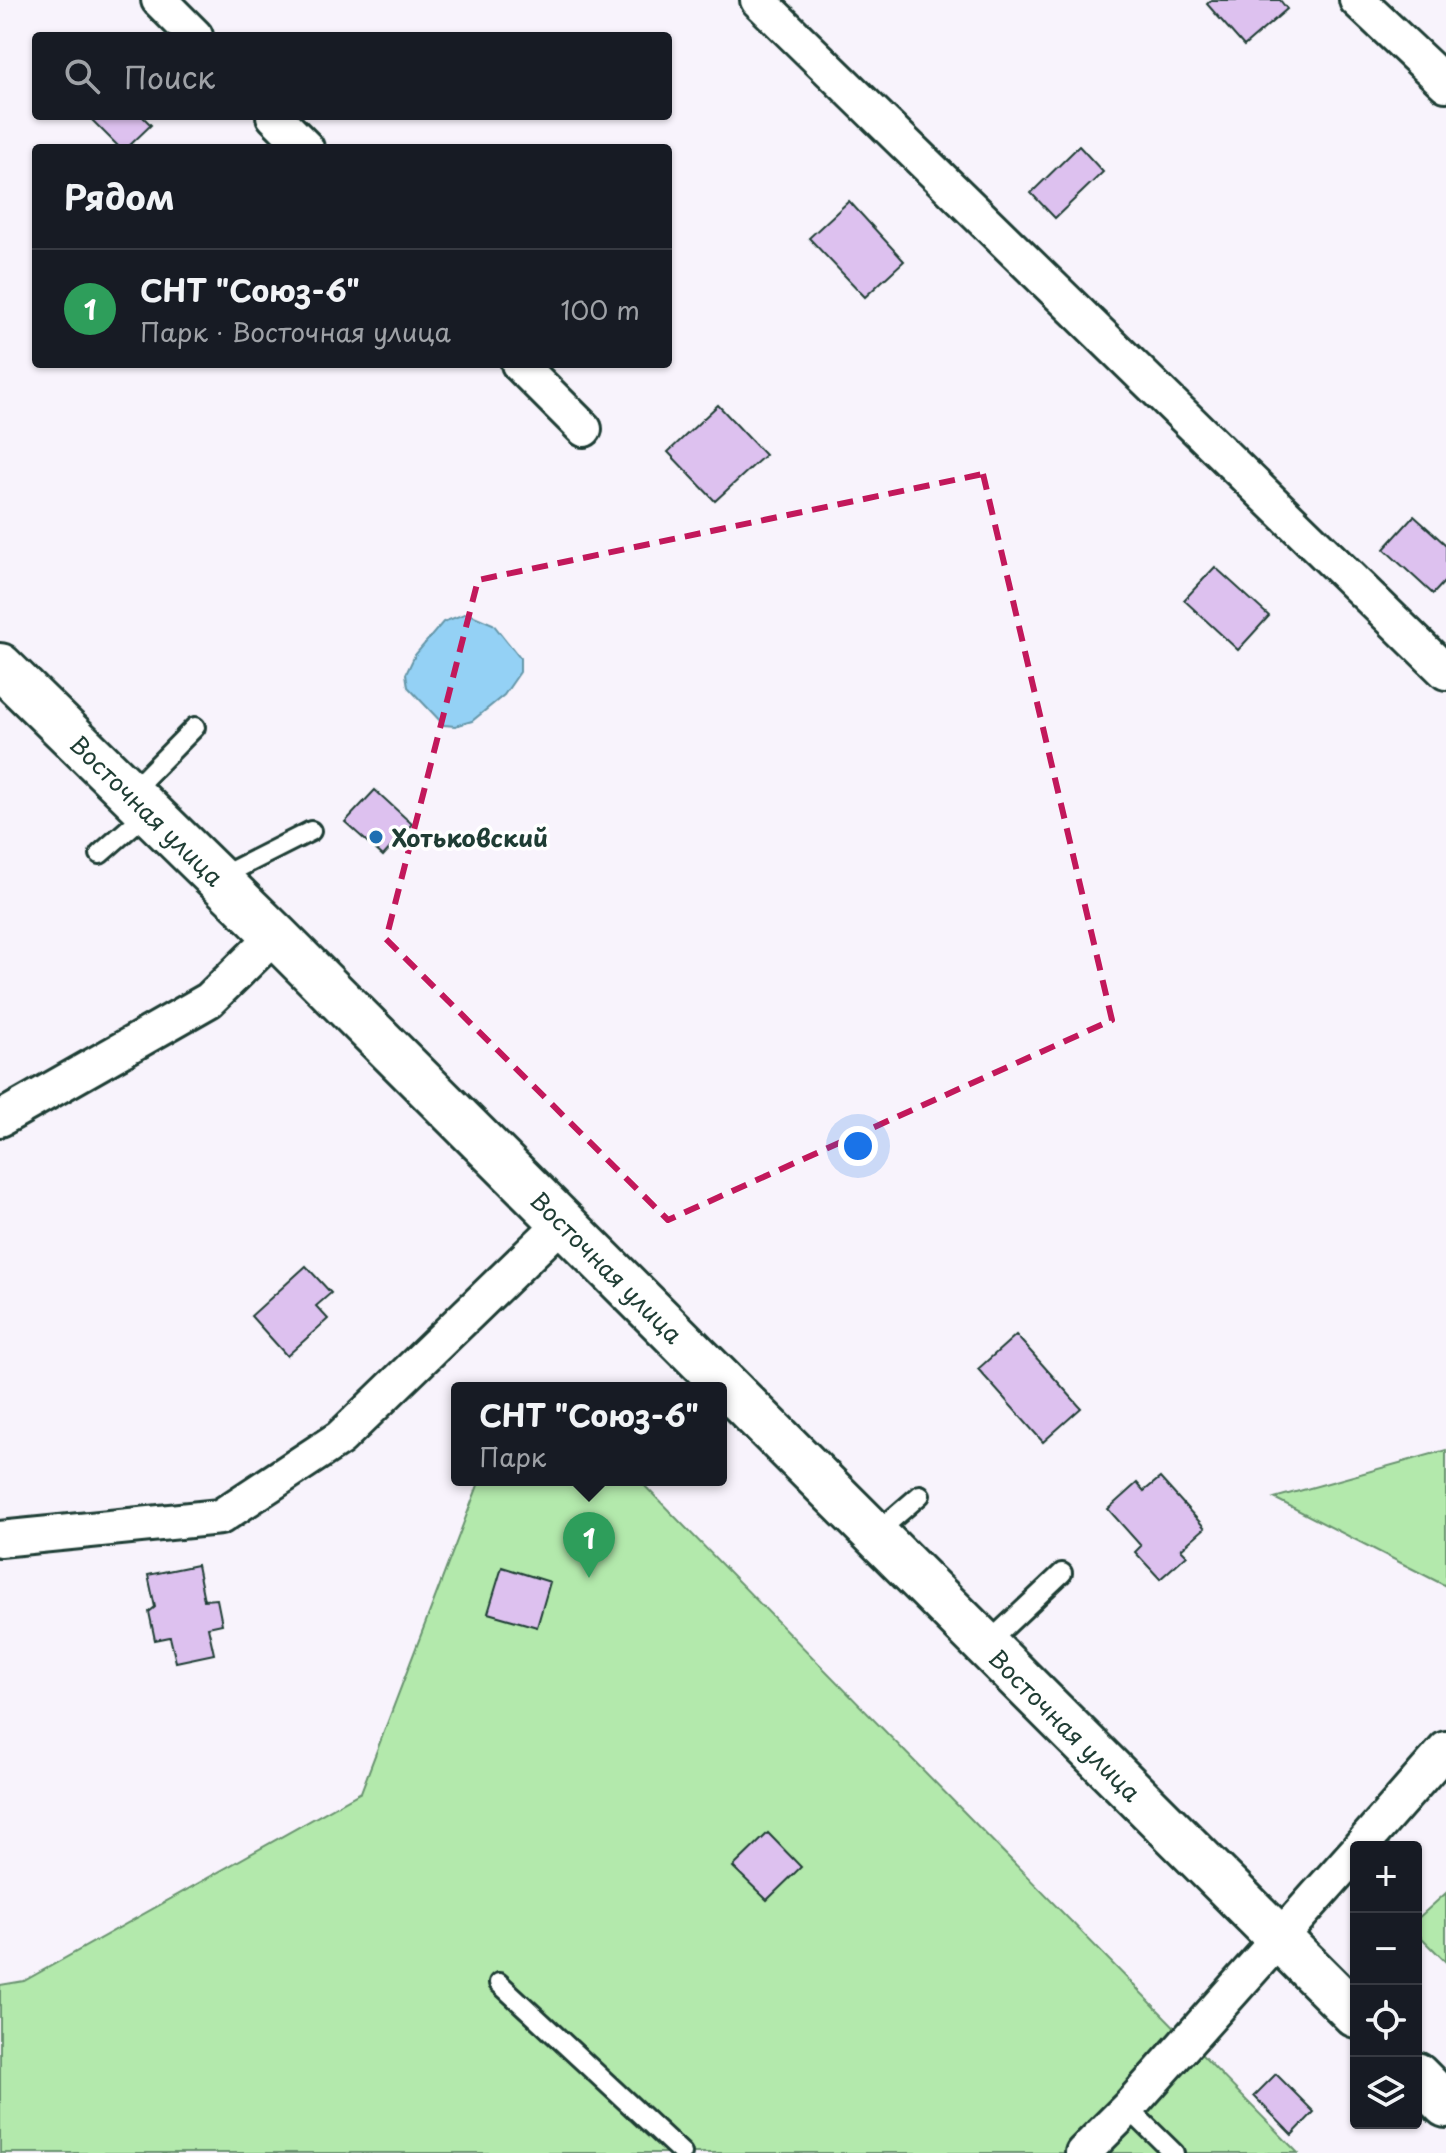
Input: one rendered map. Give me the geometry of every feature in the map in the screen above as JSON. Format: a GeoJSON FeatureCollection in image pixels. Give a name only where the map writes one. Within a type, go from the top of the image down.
{"type":"FeatureCollection","features":[{"type":"Feature","properties":{"kind":"main road","name":"Восточная улица"},"geometry":{"type":"LineString","coordinates":[[0,666],[218,878],[723,1382]]}},
{"type":"Feature","properties":{"kind":"main road","name":"Восточная улица"},"geometry":{"type":"LineString","coordinates":[[727,1386],[1350,2009]]}},
{"type":"Feature","properties":{"kind":"main road"},"geometry":{"type":"LineString","coordinates":[[1422,2081],[1446,2105]]}},
{"type":"Feature","properties":{"kind":"street"},"geometry":{"type":"LineString","coordinates":[[159,0],[191,32]]}},
{"type":"Feature","properties":{"kind":"street"},"geometry":{"type":"LineString","coordinates":[[758,0],[1446,672]]}},
{"type":"Feature","properties":{"kind":"street"},"geometry":{"type":"LineString","coordinates":[[1357,0],[1446,84]]}},
{"type":"Feature","properties":{"kind":"street"},"geometry":{"type":"LineString","coordinates":[[278,120],[302,144]]}},
{"type":"Feature","properties":{"kind":"street"},"geometry":{"type":"LineString","coordinates":[[523,368],[584,429]]}},
{"type":"Feature","properties":{"kind":"street"},"geometry":{"type":"LineString","coordinates":[[0,1119],[209,1000],[275,935]]}},
{"type":"Feature","properties":{"kind":"street"},"geometry":{"type":"LineString","coordinates":[[0,1539],[220,1517],[340,1438],[563,1222]]}},
{"type":"Feature","properties":{"kind":"street"},"geometry":{"type":"LineString","coordinates":[[1365,1841],[1446,1749]]}},
{"type":"Feature","properties":{"kind":"street"},"geometry":{"type":"LineString","coordinates":[[1083,2153],[1128,2108],[1350,1859]]}},
{"type":"Feature","properties":{"kind":"lane"},"geometry":{"type":"LineString","coordinates":[[100,854],[195,727]]}},
{"type":"Feature","properties":{"kind":"lane"},"geometry":{"type":"LineString","coordinates":[[218,878],[311,831]]}},
{"type":"Feature","properties":{"kind":"lane"},"geometry":{"type":"LineString","coordinates":[[875,1534],[920,1495]]}},
{"type":"Feature","properties":{"kind":"lane"},"geometry":{"type":"LineString","coordinates":[[986,1645],[1062,1573]]}},
{"type":"Feature","properties":{"kind":"lane"},"geometry":{"type":"LineString","coordinates":[[499,1983],[682,2153]]}},
{"type":"Feature","properties":{"kind":"lane"},"geometry":{"type":"LineString","coordinates":[[1128,2108],[1174,2153]]}},
{"type":"Feature","properties":{"kind":"highlighted area"},"geometry":{"type":"Polygon","coordinates":[[[983,474],[1112,1020],[668,1220],[386,939],[478,580],[983,474]]]}},
{"type":"Feature","properties":{"kind":"green space"},"geometry":{"type":"Polygon","coordinates":[[[1446,1450],[1446,1586],[1274,1498],[1446,1450]]]}},
{"type":"Feature","properties":{"kind":"green space"},"geometry":{"type":"Polygon","coordinates":[[[478,1486],[645,1486],[1298,2153],[0,2153],[0,1985],[24,1981],[361,1792],[478,1486]]]}},
{"type":"Feature","properties":{"kind":"green space"},"geometry":{"type":"Polygon","coordinates":[[[1446,1893],[1446,1962],[1422,1938],[1422,1915],[1446,1893]]]}},
{"type":"Feature","properties":{"kind":"water"},"geometry":{"type":"Polygon","coordinates":[[[467,613],[493,624],[520,658],[520,672],[504,695],[472,721],[455,726],[444,725],[408,687],[406,674],[415,655],[443,622],[467,613]]]}},
{"type":"Feature","properties":{"kind":"building"},"geometry":{"type":"Polygon","coordinates":[[[1211,0],[1280,0],[1287,9],[1244,46],[1207,4],[1211,0]]]}},
{"type":"Feature","properties":{"kind":"building"},"geometry":{"type":"Polygon","coordinates":[[[92,120],[146,120],[151,125],[131,144],[116,144],[92,120]]]}},
{"type":"Feature","properties":{"kind":"building"},"geometry":{"type":"Polygon","coordinates":[[[1079,146],[1103,172],[1055,218],[1031,193],[1079,146]]]}},
{"type":"Feature","properties":{"kind":"building"},"geometry":{"type":"Polygon","coordinates":[[[849,201],[904,261],[865,297],[809,238],[849,201]]]}},
{"type":"Feature","properties":{"kind":"building"},"geometry":{"type":"Polygon","coordinates":[[[718,405],[765,455],[715,501],[668,452],[718,405]]]}},
{"type":"Feature","properties":{"kind":"building"},"geometry":{"type":"Polygon","coordinates":[[[1414,516],[1446,545],[1446,580],[1433,594],[1384,549],[1414,516]]]}},
{"type":"Feature","properties":{"kind":"building"},"geometry":{"type":"Polygon","coordinates":[[[1215,567],[1269,616],[1238,650],[1184,600],[1215,567]]]}},
{"type":"Feature","properties":{"kind":"building"},"geometry":{"type":"Polygon","coordinates":[[[375,790],[412,824],[383,856],[345,822],[375,790]]]}},
{"type":"Feature","properties":{"kind":"building"},"geometry":{"type":"Polygon","coordinates":[[[306,1266],[331,1293],[316,1306],[328,1319],[287,1356],[251,1316],[306,1266]]]}},
{"type":"Feature","properties":{"kind":"building"},"geometry":{"type":"Polygon","coordinates":[[[1016,1335],[1081,1408],[1043,1442],[978,1369],[1016,1335]]]}},
{"type":"Feature","properties":{"kind":"building"},"geometry":{"type":"Polygon","coordinates":[[[1160,1478],[1205,1528],[1181,1549],[1187,1555],[1160,1579],[1135,1552],[1141,1546],[1108,1509],[1137,1483],[1144,1491],[1160,1478]]]}},
{"type":"Feature","properties":{"kind":"building"},"geometry":{"type":"Polygon","coordinates":[[[197,1565],[204,1600],[217,1599],[222,1624],[208,1627],[214,1654],[176,1662],[170,1637],[155,1640],[149,1612],[155,1607],[148,1575],[197,1565]]]}},
{"type":"Feature","properties":{"kind":"building"},"geometry":{"type":"Polygon","coordinates":[[[502,1567],[550,1582],[537,1627],[488,1613],[502,1567]]]}},
{"type":"Feature","properties":{"kind":"building"},"geometry":{"type":"Polygon","coordinates":[[[768,1833],[801,1867],[767,1900],[733,1867],[768,1833]]]}},
{"type":"Feature","properties":{"kind":"building"},"geometry":{"type":"Polygon","coordinates":[[[1276,2074],[1314,2112],[1292,2135],[1254,2096],[1276,2074]]]}},
{"type":"Feature","properties":{"kind":"place","name":"Хотьковский"},"geometry":{"type":"Point","coordinates":[376,837]}},
{"type":"Feature","properties":{"kind":"place","name":"СНТ \"Союз-6\""},"geometry":{"type":"Point","coordinates":[589,1578]}}]}
